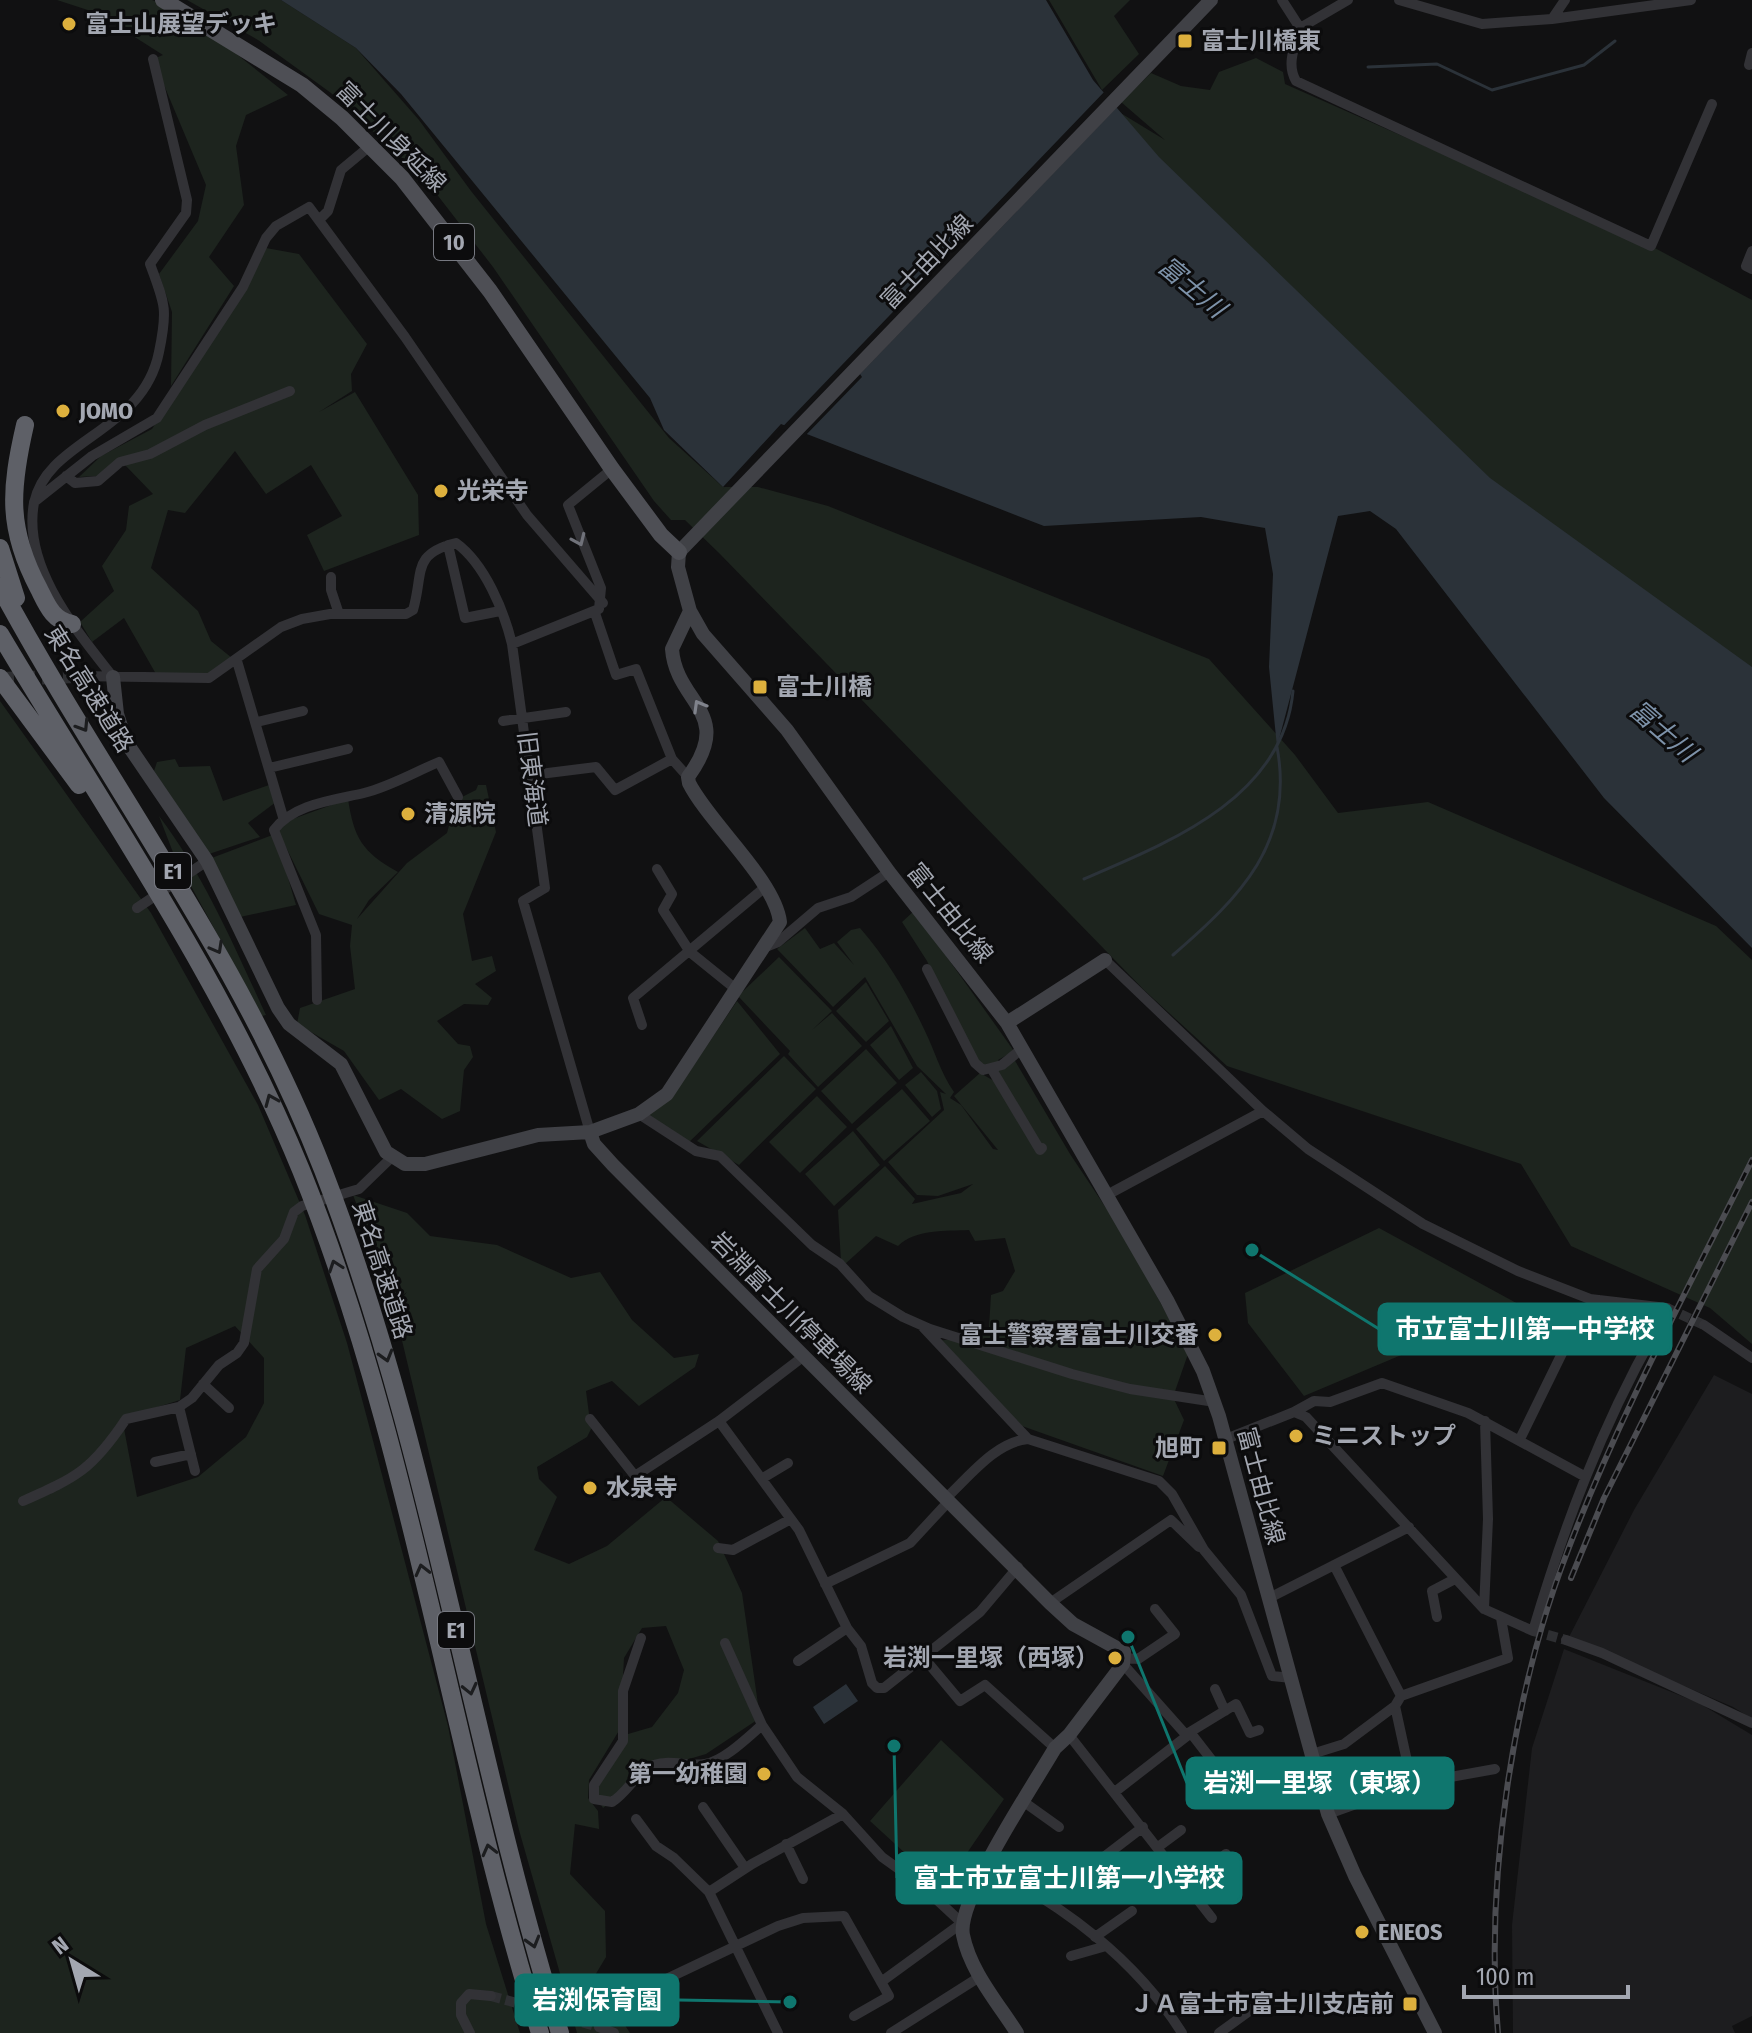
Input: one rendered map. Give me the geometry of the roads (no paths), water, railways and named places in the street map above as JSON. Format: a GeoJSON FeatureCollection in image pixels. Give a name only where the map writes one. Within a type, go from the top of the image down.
{"type":"FeatureCollection","features":[{"type":"Feature","properties":{"kind":"highway"},"geometry":{"type":"LineString","coordinates":[[25,425],[12,492],[18,539],[51,611],[57,619],[72,624]]}},
{"type":"Feature","properties":{"kind":"highway"},"geometry":{"type":"LineString","coordinates":[[0,548],[9,583],[67,700]]}},
{"type":"Feature","properties":{"kind":"highway","name":"東名高速道路"},"geometry":{"type":"LineString","coordinates":[[0,587],[220,953],[288,1083],[322,1167],[345,1228],[404,1422],[521,1898],[560,2033]]}},
{"type":"Feature","properties":{"kind":"highway","name":"東名高速道路"},"geometry":{"type":"LineString","coordinates":[[0,634],[224,1005],[263,1081],[301,1171],[324,1233],[385,1427],[503,1903],[540,2033]]}},
{"type":"Feature","properties":{"kind":"highway"},"geometry":{"type":"LineString","coordinates":[[0,678],[155,887]]}},
{"type":"Feature","properties":{"kind":"main road","name":"富士川身延線"},"geometry":{"type":"LineString","coordinates":[[163,0],[302,85],[371,145],[418,196],[490,291],[612,469],[661,535],[679,552]]}},
{"type":"Feature","properties":{"kind":"main road","name":"富士由比線"},"geometry":{"type":"LineString","coordinates":[[1211,0],[679,552],[678,567],[690,611],[715,650],[787,730],[889,872],[1007,1023],[1174,1315],[1215,1402],[1328,1814],[1355,1876],[1435,2033]]}},
{"type":"Feature","properties":{"kind":"main road"},"geometry":{"type":"LineString","coordinates":[[113,677],[117,714],[126,742],[207,861],[278,1008],[289,1024],[341,1064],[377,1140],[392,1157],[405,1164],[425,1164],[538,1135],[590,1132],[639,1114],[667,1094],[768,946],[780,922],[779,910],[692,789],[688,777],[703,753],[707,726],[672,658],[672,649],[690,611]]}},
{"type":"Feature","properties":{"kind":"main road"},"geometry":{"type":"LineString","coordinates":[[1007,1023],[1105,960]]}},
{"type":"Feature","properties":{"kind":"main road","name":"岩淵富士川停車場線"},"geometry":{"type":"LineString","coordinates":[[590,1132],[594,1144],[613,1165],[1018,1567],[1050,1603],[1073,1624],[1124,1652],[1124,1661]]}},
{"type":"Feature","properties":{"kind":"main road"},"geometry":{"type":"LineString","coordinates":[[1017,2033],[969,1955],[962,1923],[987,1866],[1055,1748],[1069,1735],[1124,1661]]}},
{"type":"Feature","properties":{"kind":"street"},"geometry":{"type":"LineString","coordinates":[[1282,0],[1300,28]]}},
{"type":"Feature","properties":{"kind":"street"},"geometry":{"type":"LineString","coordinates":[[1348,0],[1300,28],[1290,71],[1296,81],[1651,246],[1712,104]]}},
{"type":"Feature","properties":{"kind":"street"},"geometry":{"type":"LineString","coordinates":[[1399,0],[1482,24],[1552,19],[1691,0]]}},
{"type":"Feature","properties":{"kind":"street"},"geometry":{"type":"LineString","coordinates":[[1552,19],[1565,0]]}},
{"type":"Feature","properties":{"kind":"street"},"geometry":{"type":"LineString","coordinates":[[1749,65],[1752,53]]}},
{"type":"Feature","properties":{"kind":"street"},"geometry":{"type":"LineString","coordinates":[[113,677],[72,624],[40,559],[33,524],[34,502],[42,483],[57,466],[137,402],[147,388],[158,358],[167,312],[150,264],[186,213],[187,200],[153,59]]}},
{"type":"Feature","properties":{"kind":"street"},"geometry":{"type":"LineString","coordinates":[[319,220],[328,211],[341,170],[371,145]]}},
{"type":"Feature","properties":{"kind":"street"},"geometry":{"type":"LineString","coordinates":[[34,502],[66,476],[157,418],[243,287],[276,226],[309,207],[405,337],[527,515],[603,603]]}},
{"type":"Feature","properties":{"kind":"street"},"geometry":{"type":"LineString","coordinates":[[1752,251],[1746,266],[1752,269]]}},
{"type":"Feature","properties":{"kind":"street"},"geometry":{"type":"LineString","coordinates":[[66,476],[75,483],[98,481],[120,462],[150,454],[205,425],[290,391]]}},
{"type":"Feature","properties":{"kind":"street"},"geometry":{"type":"LineString","coordinates":[[512,644],[595,613],[603,603],[601,588],[568,505],[612,469]]}},
{"type":"Feature","properties":{"kind":"street","name":"旧東海道"},"geometry":{"type":"LineString","coordinates":[[448,545],[456,543],[468,551],[500,611],[512,644],[545,888],[523,901],[590,1132]]}},
{"type":"Feature","properties":{"kind":"street"},"geometry":{"type":"LineString","coordinates":[[78,676],[209,678],[281,627],[339,614],[406,614],[413,610],[424,562],[437,547],[448,545],[465,618],[500,611]]}},
{"type":"Feature","properties":{"kind":"street"},"geometry":{"type":"LineString","coordinates":[[331,577],[331,590],[339,614]]}},
{"type":"Feature","properties":{"kind":"street"},"geometry":{"type":"LineString","coordinates":[[595,613],[616,675],[636,669],[672,759],[688,777]]}},
{"type":"Feature","properties":{"kind":"street"},"geometry":{"type":"LineString","coordinates":[[237,661],[283,817]]}},
{"type":"Feature","properties":{"kind":"street"},"geometry":{"type":"LineString","coordinates":[[257,722],[303,711]]}},
{"type":"Feature","properties":{"kind":"street"},"geometry":{"type":"LineString","coordinates":[[503,721],[566,712]]}},
{"type":"Feature","properties":{"kind":"street"},"geometry":{"type":"LineString","coordinates":[[269,768],[348,749]]}},
{"type":"Feature","properties":{"kind":"street"},"geometry":{"type":"LineString","coordinates":[[532,775],[596,767],[615,790],[672,759]]}},
{"type":"Feature","properties":{"kind":"street"},"geometry":{"type":"LineString","coordinates":[[317,1000],[316,935],[274,830],[283,817],[346,795],[364,793],[439,762],[458,797]]}},
{"type":"Feature","properties":{"kind":"street"},"geometry":{"type":"LineString","coordinates":[[137,908],[207,861]]}},
{"type":"Feature","properties":{"kind":"street"},"geometry":{"type":"LineString","coordinates":[[657,869],[672,894],[663,910],[690,952],[737,990]]}},
{"type":"Feature","properties":{"kind":"street"},"geometry":{"type":"LineString","coordinates":[[768,946],[778,942],[818,908],[851,897],[889,872]]}},
{"type":"Feature","properties":{"kind":"street"},"geometry":{"type":"LineString","coordinates":[[642,1025],[633,998],[764,888]]}},
{"type":"Feature","properties":{"kind":"street"},"geometry":{"type":"LineString","coordinates":[[1105,960],[1263,1111],[1326,1162],[1423,1224],[1518,1271],[1599,1300],[1667,1308]]}},
{"type":"Feature","properties":{"kind":"street"},"geometry":{"type":"LineString","coordinates":[[927,969],[975,1063],[983,1070],[1002,1065],[1023,1048]]}},
{"type":"Feature","properties":{"kind":"street"},"geometry":{"type":"LineString","coordinates":[[991,1068],[1042,1148]]}},
{"type":"Feature","properties":{"kind":"street"},"geometry":{"type":"LineString","coordinates":[[1107,1195],[1263,1111]]}},
{"type":"Feature","properties":{"kind":"street"},"geometry":{"type":"LineString","coordinates":[[639,1114],[696,1151],[720,1156],[812,1245],[840,1264],[869,1296],[919,1324],[1087,1378],[1188,1400],[1215,1402]]}},
{"type":"Feature","properties":{"kind":"street"},"geometry":{"type":"LineString","coordinates":[[23,1501],[75,1478],[95,1463],[126,1419],[179,1407],[244,1343],[257,1269],[284,1239],[294,1212],[302,1206],[359,1189],[392,1157]]}},
{"type":"Feature","properties":{"kind":"street"},"geometry":{"type":"LineString","coordinates":[[1294,1412],[1319,1428],[1453,1580],[1484,1609],[1533,1631],[1559,1542],[1584,1476],[1620,1394],[1655,1332],[1652,1321],[1602,1304],[1599,1300]]}},
{"type":"Feature","properties":{"kind":"street"},"geometry":{"type":"LineString","coordinates":[[919,1324],[1028,1439],[1159,1481],[1172,1494],[1204,1550]]}},
{"type":"Feature","properties":{"kind":"street"},"geometry":{"type":"LineString","coordinates":[[1704,1325],[1752,1358]]}},
{"type":"Feature","properties":{"kind":"street"},"geometry":{"type":"LineString","coordinates":[[1520,1439],[1571,1335]]}},
{"type":"Feature","properties":{"kind":"street"},"geometry":{"type":"LineString","coordinates":[[590,1419],[635,1476],[719,1421],[804,1356]]}},
{"type":"Feature","properties":{"kind":"street"},"geometry":{"type":"LineString","coordinates":[[1226,1439],[1314,1401],[1330,1402],[1382,1383],[1446,1404],[1485,1421],[1584,1476]]}},
{"type":"Feature","properties":{"kind":"street"},"geometry":{"type":"LineString","coordinates":[[203,1384],[229,1408]]}},
{"type":"Feature","properties":{"kind":"street"},"geometry":{"type":"LineString","coordinates":[[179,1407],[195,1471]]}},
{"type":"Feature","properties":{"kind":"street"},"geometry":{"type":"LineString","coordinates":[[719,1421],[791,1519],[847,1628],[861,1646],[872,1683],[877,1688],[884,1688],[924,1658],[991,1602],[998,1587],[1018,1567]]}},
{"type":"Feature","properties":{"kind":"street"},"geometry":{"type":"LineString","coordinates":[[1484,1609],[1488,1519],[1485,1421]]}},
{"type":"Feature","properties":{"kind":"street"},"geometry":{"type":"LineString","coordinates":[[825,1584],[910,1543],[995,1453],[1009,1444],[1028,1439]]}},
{"type":"Feature","properties":{"kind":"street"},"geometry":{"type":"LineString","coordinates":[[155,1462],[191,1454]]}},
{"type":"Feature","properties":{"kind":"street"},"geometry":{"type":"LineString","coordinates":[[763,1478],[788,1463]]}},
{"type":"Feature","properties":{"kind":"street"},"geometry":{"type":"LineString","coordinates":[[718,1548],[733,1550],[791,1519]]}},
{"type":"Feature","properties":{"kind":"street"},"geometry":{"type":"LineString","coordinates":[[1050,1603],[1171,1520],[1204,1550],[1241,1595],[1272,1676],[1292,1678]]}},
{"type":"Feature","properties":{"kind":"street"},"geometry":{"type":"LineString","coordinates":[[1269,1598],[1409,1527]]}},
{"type":"Feature","properties":{"kind":"street"},"geometry":{"type":"LineString","coordinates":[[1334,1565],[1398,1701],[1412,1784]]}},
{"type":"Feature","properties":{"kind":"street"},"geometry":{"type":"LineString","coordinates":[[1437,1617],[1432,1591],[1453,1580]]}},
{"type":"Feature","properties":{"kind":"street"},"geometry":{"type":"LineString","coordinates":[[1124,1661],[1138,1659],[1175,1634],[1155,1609]]}},
{"type":"Feature","properties":{"kind":"street"},"geometry":{"type":"LineString","coordinates":[[1312,1754],[1344,1744],[1398,1701],[1508,1658],[1501,1618]]}},
{"type":"Feature","properties":{"kind":"street"},"geometry":{"type":"LineString","coordinates":[[798,1661],[847,1628]]}},
{"type":"Feature","properties":{"kind":"street"},"geometry":{"type":"LineString","coordinates":[[641,1638],[623,1691],[623,1741],[594,1785],[594,1799],[612,1802],[640,1773],[652,1766],[666,1762],[706,1764],[716,1760],[762,1725]]}},
{"type":"Feature","properties":{"kind":"street"},"geometry":{"type":"LineString","coordinates":[[1566,1640],[1602,1653],[1752,1723]]}},
{"type":"Feature","properties":{"kind":"street"},"geometry":{"type":"LineString","coordinates":[[725,1643],[762,1725],[797,1777],[843,1814],[882,1857],[921,1885],[962,1923],[881,1982]]}},
{"type":"Feature","properties":{"kind":"street"},"geometry":{"type":"LineString","coordinates":[[924,1658],[960,1701],[985,1685],[1055,1748]]}},
{"type":"Feature","properties":{"kind":"street"},"geometry":{"type":"LineString","coordinates":[[1124,1661],[1238,1794]]}},
{"type":"Feature","properties":{"kind":"street"},"geometry":{"type":"LineString","coordinates":[[1215,1689],[1225,1711]]}},
{"type":"Feature","properties":{"kind":"street"},"geometry":{"type":"LineString","coordinates":[[1116,1791],[1188,1734],[1236,1704],[1250,1733],[1259,1730]]}},
{"type":"Feature","properties":{"kind":"street"},"geometry":{"type":"LineString","coordinates":[[1069,1735],[1116,1791],[1212,1918]]}},
{"type":"Feature","properties":{"kind":"street"},"geometry":{"type":"LineString","coordinates":[[1328,1814],[1412,1784],[1495,1769]]}},
{"type":"Feature","properties":{"kind":"street"},"geometry":{"type":"LineString","coordinates":[[1024,1802],[1059,1827]]}},
{"type":"Feature","properties":{"kind":"street"},"geometry":{"type":"LineString","coordinates":[[703,1807],[745,1868]]}},
{"type":"Feature","properties":{"kind":"street"},"geometry":{"type":"LineString","coordinates":[[709,1892],[786,1844],[843,1814]]}},
{"type":"Feature","properties":{"kind":"street"},"geometry":{"type":"LineString","coordinates":[[636,1819],[656,1846],[674,1858],[709,1892],[778,2033]]}},
{"type":"Feature","properties":{"kind":"street"},"geometry":{"type":"LineString","coordinates":[[1096,1863],[1143,1827]]}},
{"type":"Feature","properties":{"kind":"street"},"geometry":{"type":"LineString","coordinates":[[1158,1847],[1181,1830]]}},
{"type":"Feature","properties":{"kind":"street"},"geometry":{"type":"LineString","coordinates":[[786,1844],[803,1879]]}},
{"type":"Feature","properties":{"kind":"street"},"geometry":{"type":"LineString","coordinates":[[1187,1885],[1226,1854]]}},
{"type":"Feature","properties":{"kind":"street"},"geometry":{"type":"LineString","coordinates":[[987,1866],[1046,1898],[1106,1946],[1146,1984],[1182,2033]]}},
{"type":"Feature","properties":{"kind":"street"},"geometry":{"type":"LineString","coordinates":[[1201,1903],[1218,1890]]}},
{"type":"Feature","properties":{"kind":"street"},"geometry":{"type":"LineString","coordinates":[[1095,1937],[1132,1911]]}},
{"type":"Feature","properties":{"kind":"street"},"geometry":{"type":"LineString","coordinates":[[639,1992],[803,1918],[844,1916],[889,1996],[854,2016]]}},
{"type":"Feature","properties":{"kind":"street"},"geometry":{"type":"LineString","coordinates":[[1071,1956],[1106,1946]]}},
{"type":"Feature","properties":{"kind":"street"},"geometry":{"type":"LineString","coordinates":[[891,2033],[981,1976]]}},
{"type":"Feature","properties":{"kind":"street"},"geometry":{"type":"LineString","coordinates":[[470,2033],[461,2015],[461,2003],[469,1994],[491,1996]]}},
{"type":"Feature","properties":{"kind":"street"},"geometry":{"type":"LineString","coordinates":[[1219,2033],[1266,1999]]}},
{"type":"Feature","properties":{"kind":"street"},"geometry":{"type":"LineString","coordinates":[[599,2027],[614,2033]]}},
{"type":"Feature","properties":{"kind":"water","name":"富士川"},"geometry":{"type":"Polygon","coordinates":[[[281,0],[1046,0],[1093,80],[1159,157],[1490,478],[1752,667],[1752,948],[1604,798],[1396,529],[1370,511],[1338,516],[1277,747],[1269,667],[1273,574],[1265,528],[1201,517],[1044,526],[781,424],[723,487],[664,430],[650,398],[401,94],[356,48],[281,0]]]}},
{"type":"Feature","properties":{"kind":"water"},"geometry":{"type":"Polygon","coordinates":[[[846,1684],[858,1701],[824,1724],[813,1707],[846,1684]]]}},
{"type":"Feature","properties":{"kind":"waterway"},"geometry":{"type":"LineString","coordinates":[[1368,67],[1437,64],[1492,90],[1584,65],[1615,41]]}},
{"type":"Feature","properties":{"kind":"waterway"},"geometry":{"type":"LineString","coordinates":[[1084,879],[1185,831],[1245,788],[1268,760],[1285,728],[1293,691]]}},
{"type":"Feature","properties":{"kind":"waterway"},"geometry":{"type":"LineString","coordinates":[[1173,955],[1240,889],[1270,840],[1278,812],[1280,781],[1277,747]]}},
{"type":"Feature","properties":{"kind":"tunnel"},"geometry":{"type":"LineString","coordinates":[[0,679],[78,676]]}},
{"type":"Feature","properties":{"kind":"tunnel"},"geometry":{"type":"LineString","coordinates":[[1667,1308],[1704,1325]]}},
{"type":"Feature","properties":{"kind":"tunnel"},"geometry":{"type":"LineString","coordinates":[[1533,1631],[1566,1640]]}},
{"type":"Feature","properties":{"kind":"tunnel"},"geometry":{"type":"LineString","coordinates":[[491,1996],[535,2008]]}},
{"type":"Feature","properties":{"kind":"tunnel"},"geometry":{"type":"LineString","coordinates":[[554,2014],[599,2027]]}},
{"type":"Feature","properties":{"kind":"railway"},"geometry":{"type":"LineString","coordinates":[[1498,2033],[1496,1913],[1507,1788],[1518,1726],[1548,1606],[1609,1450],[1752,1160]]}},
{"type":"Feature","properties":{"kind":"railway"},"geometry":{"type":"LineString","coordinates":[[1571,1578],[1604,1498],[1752,1202]]}},
{"type":"Feature","properties":{"kind":"place","name":"富士山展望デッキ"},"geometry":{"type":"Point","coordinates":[69,24]}},
{"type":"Feature","properties":{"kind":"place","name":"富士川橋東"},"geometry":{"type":"Point","coordinates":[1185,41]}},
{"type":"Feature","properties":{"kind":"place","name":"JOMO"},"geometry":{"type":"Point","coordinates":[63,411]}},
{"type":"Feature","properties":{"kind":"place","name":"光栄寺"},"geometry":{"type":"Point","coordinates":[441,491]}},
{"type":"Feature","properties":{"kind":"place","name":"富士川橋"},"geometry":{"type":"Point","coordinates":[760,687]}},
{"type":"Feature","properties":{"kind":"place","name":"清源院"},"geometry":{"type":"Point","coordinates":[408,814]}},
{"type":"Feature","properties":{"kind":"place","name":"市立富士川第一中学校"},"geometry":{"type":"Point","coordinates":[1252,1250]}},
{"type":"Feature","properties":{"kind":"place","name":"富士警察署富士川交番"},"geometry":{"type":"Point","coordinates":[1215,1335]}},
{"type":"Feature","properties":{"kind":"place","name":"ミニストップ"},"geometry":{"type":"Point","coordinates":[1296,1436]}},
{"type":"Feature","properties":{"kind":"place","name":"旭町"},"geometry":{"type":"Point","coordinates":[1219,1448]}},
{"type":"Feature","properties":{"kind":"place","name":"水泉寺"},"geometry":{"type":"Point","coordinates":[590,1488]}},
{"type":"Feature","properties":{"kind":"place","name":"岩渕一里塚（東塚）"},"geometry":{"type":"Point","coordinates":[1128,1637]}},
{"type":"Feature","properties":{"kind":"place","name":"岩渕一里塚（西塚）"},"geometry":{"type":"Point","coordinates":[1115,1658]}},
{"type":"Feature","properties":{"kind":"place","name":"富士市立富士川第一小学校"},"geometry":{"type":"Point","coordinates":[894,1746]}},
{"type":"Feature","properties":{"kind":"place","name":"第一幼稚園"},"geometry":{"type":"Point","coordinates":[764,1774]}},
{"type":"Feature","properties":{"kind":"place","name":"ENEOS"},"geometry":{"type":"Point","coordinates":[1362,1932]}},
{"type":"Feature","properties":{"kind":"place","name":"岩渕保育園"},"geometry":{"type":"Point","coordinates":[790,2002]}},
{"type":"Feature","properties":{"kind":"place","name":"ＪＡ富士市富士川支店前"},"geometry":{"type":"Point","coordinates":[1410,2004]}}]}
